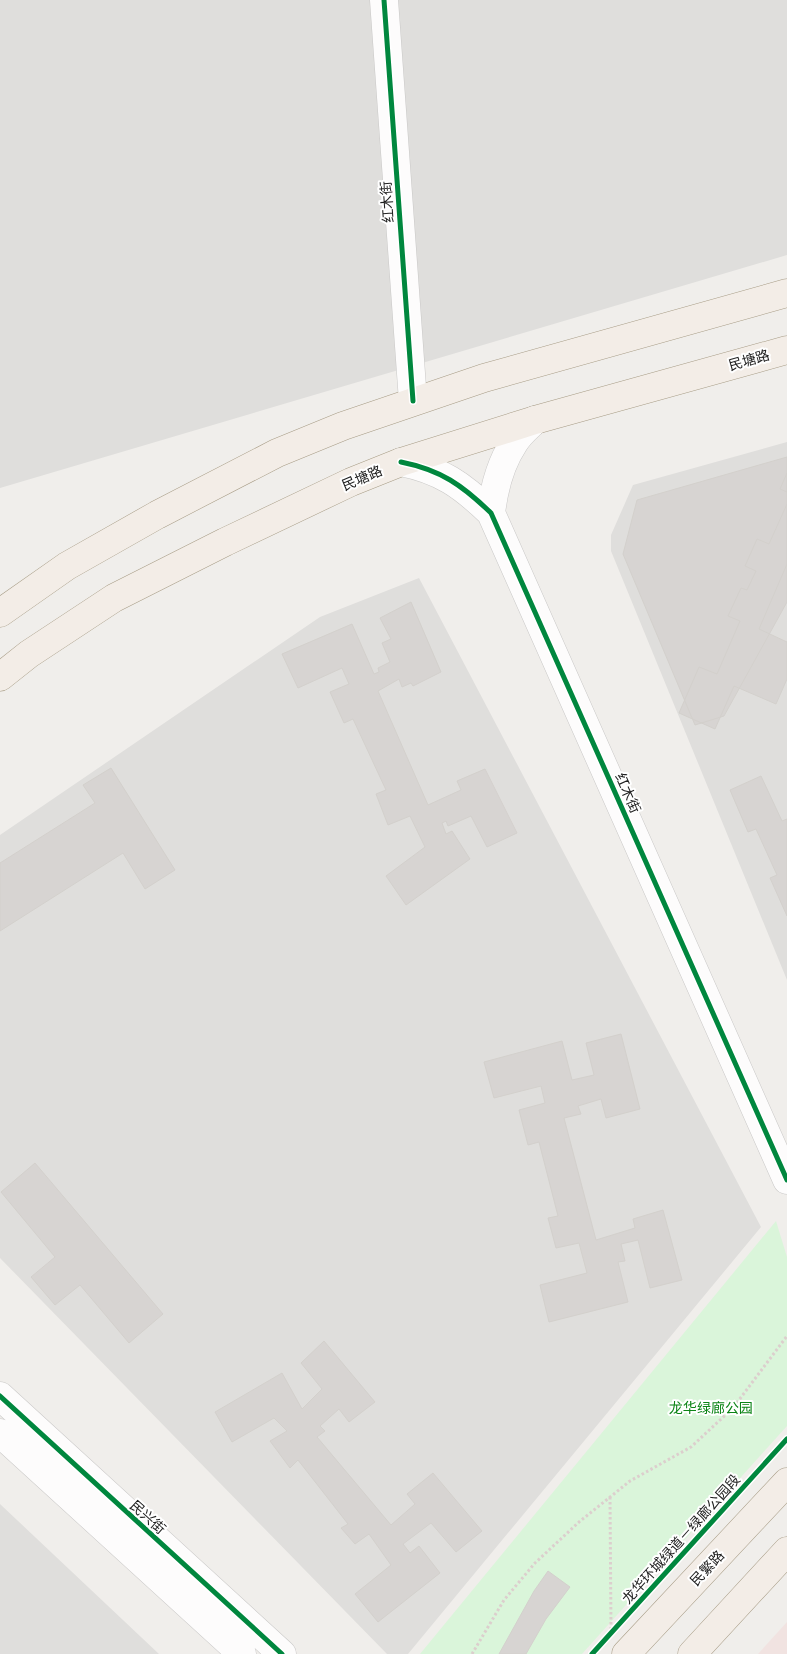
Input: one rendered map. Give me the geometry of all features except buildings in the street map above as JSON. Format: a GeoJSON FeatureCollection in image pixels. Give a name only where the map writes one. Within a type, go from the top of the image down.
{"type":"FeatureCollection","features":[{"type":"Feature","properties":{"kind":"main road"},"geometry":{"type":"LineString","coordinates":[[0,613],[68,566],[157,515],[277,454],[343,426],[484,378],[787,293]]}},
{"type":"Feature","properties":{"kind":"main road","name":"民塘路"},"geometry":{"type":"LineString","coordinates":[[0,677],[29,654],[114,598],[296,507],[351,482],[401,462],[535,420],[787,350]]}},
{"type":"Feature","properties":{"kind":"main road","name":"民繁路"},"geometry":{"type":"LineString","coordinates":[[618,1644],[787,1482]]}},
{"type":"Feature","properties":{"kind":"main road"},"geometry":{"type":"LineString","coordinates":[[692,1654],[787,1551]]}},
{"type":"Feature","properties":{"kind":"street","name":"红木街"},"geometry":{"type":"LineString","coordinates":[[384,0],[413,401]]}},
{"type":"Feature","properties":{"kind":"street","name":"红木街"},"geometry":{"type":"LineString","coordinates":[[492,513],[494,489],[502,465],[514,441],[535,420]]}},
{"type":"Feature","properties":{"kind":"street","name":"红木街"},"geometry":{"type":"LineString","coordinates":[[401,462],[422,466],[446,477],[474,497],[492,513],[787,1180]]}},
{"type":"Feature","properties":{"kind":"street","name":"民兴街"},"geometry":{"type":"LineString","coordinates":[[0,1396],[282,1654]]}},
{"type":"Feature","properties":{"kind":"street"},"geometry":{"type":"LineString","coordinates":[[0,1433],[242,1654]]}},
{"type":"Feature","properties":{"kind":"path"},"geometry":{"type":"LineString","coordinates":[[472,1654],[504,1600],[535,1563],[578,1522],[630,1481],[691,1447],[734,1408],[787,1336]]}},
{"type":"Feature","properties":{"kind":"path"},"geometry":{"type":"LineString","coordinates":[[610,1497],[618,1644]]}},
{"type":"Feature","properties":{"kind":"path"},"geometry":{"type":"LineString","coordinates":[[617,1626],[618,1644]]}},
{"type":"Feature","properties":{"kind":"shaded area"},"geometry":{"type":"Polygon","coordinates":[[[0,0],[787,0],[787,255],[0,488],[0,0]]]}},
{"type":"Feature","properties":{"kind":"shaded area"},"geometry":{"type":"Polygon","coordinates":[[[787,442],[787,980],[611,551],[611,535],[633,485],[787,442]]]}},
{"type":"Feature","properties":{"kind":"shaded area"},"geometry":{"type":"Polygon","coordinates":[[[419,578],[761,1227],[408,1654],[387,1654],[0,1258],[0,835],[320,617],[419,578]]]}},
{"type":"Feature","properties":{"kind":"shaded area"},"geometry":{"type":"Polygon","coordinates":[[[0,1504],[159,1654],[0,1654],[0,1504]]]}},
{"type":"Feature","properties":{"kind":"shaded area"},"geometry":{"type":"Polygon","coordinates":[[[787,1622],[787,1654],[758,1654],[787,1622]]]}},
{"type":"Feature","properties":{"kind":"green space","name":"龙华绿廊公园"},"geometry":{"type":"Polygon","coordinates":[[[776,1221],[787,1257],[787,1426],[582,1654],[420,1654],[776,1221]]]}},
{"type":"Feature","properties":{"kind":"cycle path"},"geometry":{"type":"LineString","coordinates":[[384,0],[413,401]]}},
{"type":"Feature","properties":{"kind":"cycle path"},"geometry":{"type":"LineString","coordinates":[[401,462],[428,469],[450,480],[470,494],[491,513],[787,1180]]}},
{"type":"Feature","properties":{"kind":"cycle path"},"geometry":{"type":"LineString","coordinates":[[0,1396],[282,1654]]}},
{"type":"Feature","properties":{"kind":"cycle path","name":"龙华环城绿道－绿廊公园段"},"geometry":{"type":"LineString","coordinates":[[592,1654],[787,1439]]}}]}
